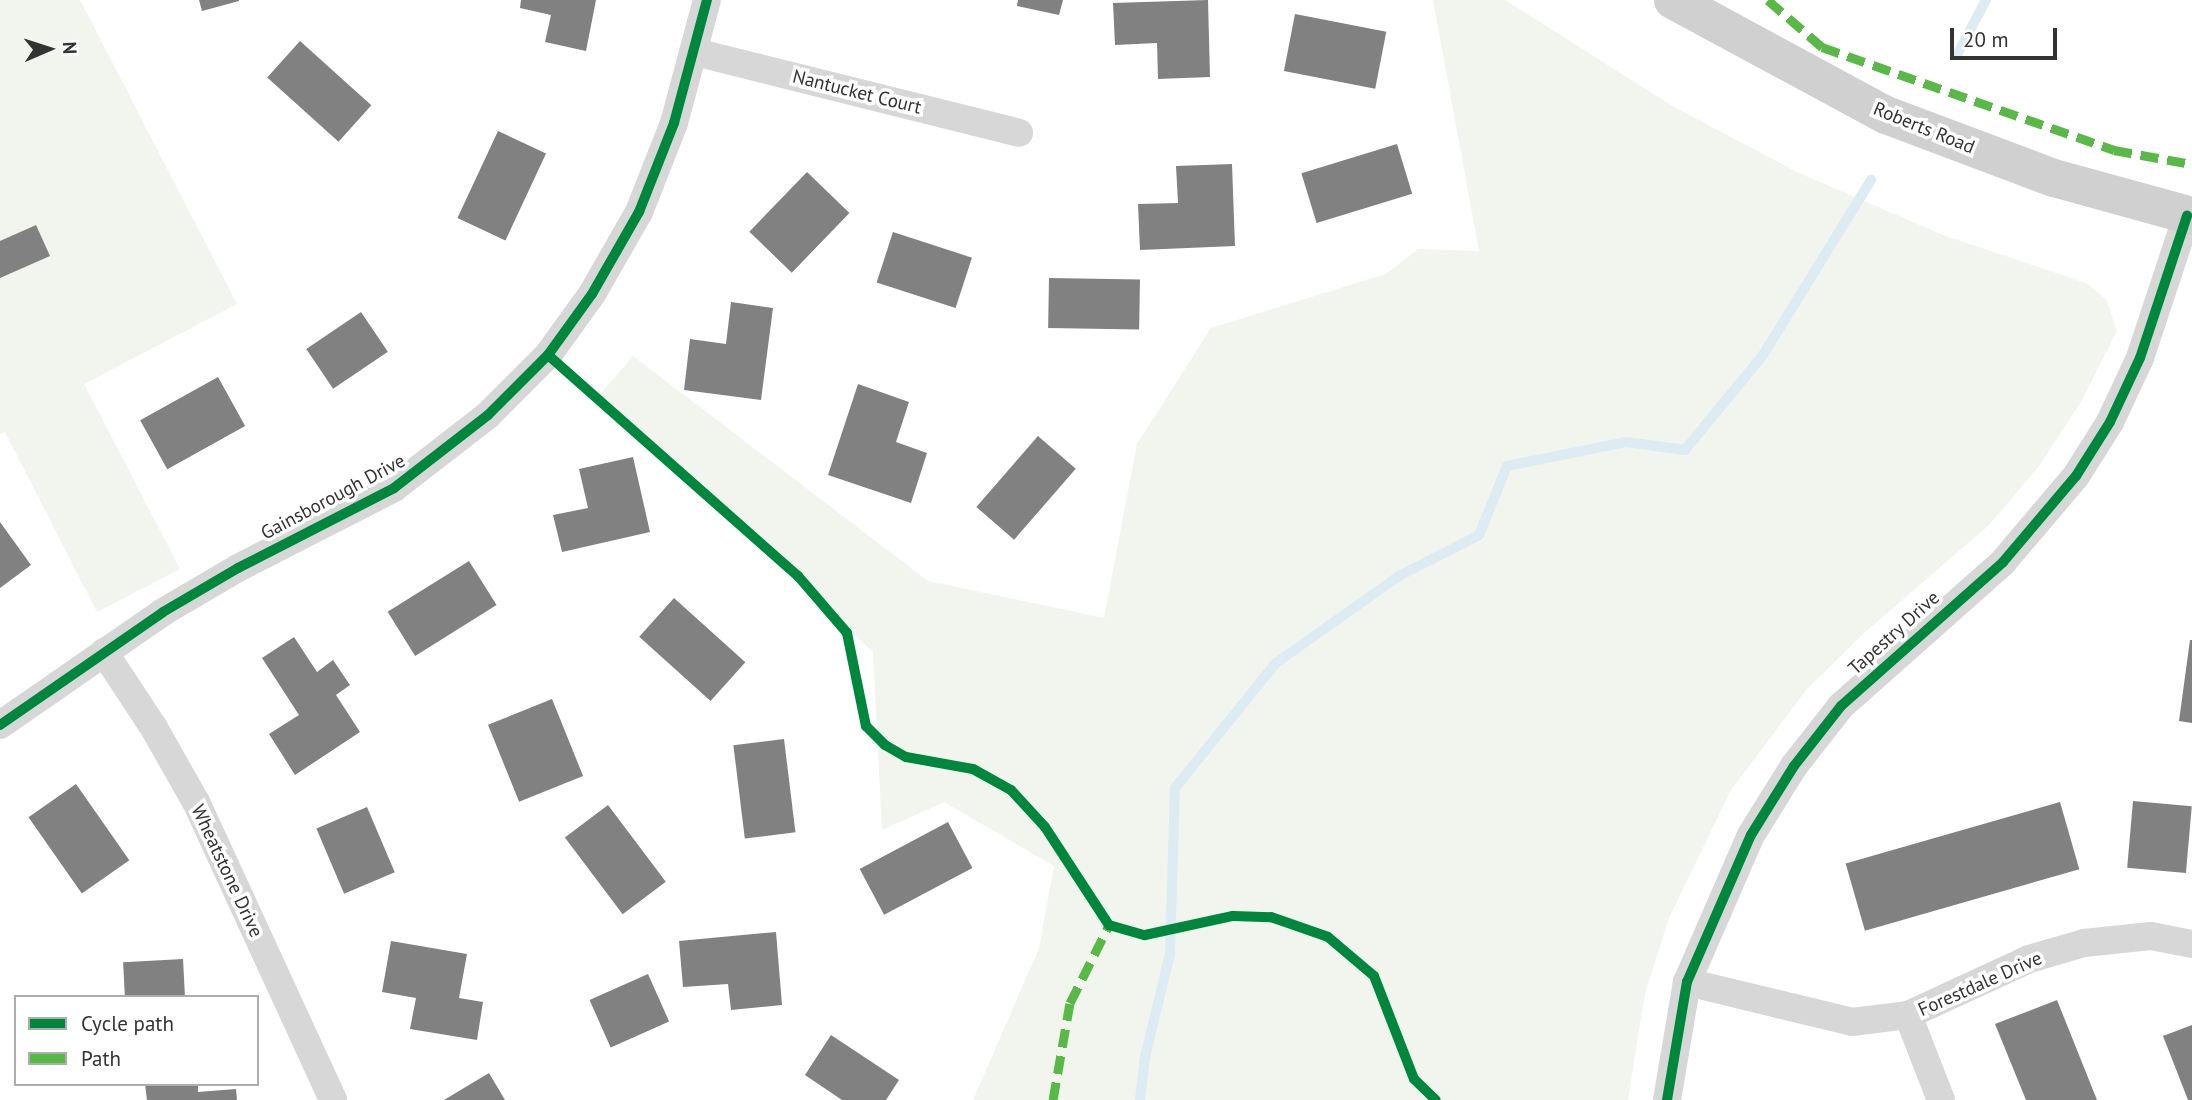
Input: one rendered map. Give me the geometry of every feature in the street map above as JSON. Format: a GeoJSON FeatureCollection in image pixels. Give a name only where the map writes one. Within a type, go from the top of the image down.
{"type":"FeatureCollection","features":[{"type":"Feature","properties":{"kind":"main road","name":"Roberts Road"},"geometry":{"type":"LineString","coordinates":[[1673,0],[1886,115],[2054,178],[2190,216]]}},
{"type":"Feature","properties":{"kind":"street","name":"Gainsborough Drive"},"geometry":{"type":"LineString","coordinates":[[0,725],[104,652],[238,568],[394,488],[488,415],[548,355],[592,294],[639,212],[674,123],[707,0]]}},
{"type":"Feature","properties":{"kind":"street","name":"Nantucket Court"},"geometry":{"type":"LineString","coordinates":[[695,52],[1019,133]]}},
{"type":"Feature","properties":{"kind":"street","name":"Tapestry Drive"},"geometry":{"type":"LineString","coordinates":[[1667,1100],[1687,982],[1751,835],[1794,766],[1841,706],[2003,562],[2076,476],[2110,422],[2140,358],[2190,216]]}},
{"type":"Feature","properties":{"kind":"street","name":"Wheatstone Drive"},"geometry":{"type":"LineString","coordinates":[[104,652],[154,728],[197,804],[333,1100]]}},
{"type":"Feature","properties":{"kind":"street","name":"Forestdale Drive"},"geometry":{"type":"LineString","coordinates":[[1687,982],[1852,1022],[1909,1015],[2029,960],[2084,943],[2151,936],[2192,944]]}},
{"type":"Feature","properties":{"kind":"street"},"geometry":{"type":"LineString","coordinates":[[1909,1015],[1941,1100]]}},
{"type":"Feature","properties":{"kind":"shaded area"},"geometry":{"type":"Polygon","coordinates":[[[0,0],[80,0],[237,304],[84,384],[180,569],[97,612],[5,432],[0,434],[0,0]]]}},
{"type":"Feature","properties":{"kind":"shaded area"},"geometry":{"type":"Polygon","coordinates":[[[1433,0],[1505,0],[1674,107],[1799,173],[1943,235],[2086,283],[2106,299],[2117,331],[2082,400],[2039,466],[1989,525],[1864,633],[1807,689],[1731,790],[1669,918],[1645,993],[1628,1100],[973,1100],[1039,948],[1054,866],[944,802],[882,830],[873,652],[598,397],[633,356],[928,581],[1104,618],[1137,444],[1211,328],[1386,274],[1418,249],[1479,251],[1433,0]]]}},
{"type":"Feature","properties":{"kind":"building"},"geometry":{"type":"Polygon","coordinates":[[[199,0],[239,0],[239,1],[202,11],[199,0]]]}},
{"type":"Feature","properties":{"kind":"building"},"geometry":{"type":"Polygon","coordinates":[[[521,0],[596,0],[586,51],[545,42],[551,15],[520,8],[521,0]]]}},
{"type":"Feature","properties":{"kind":"building"},"geometry":{"type":"Polygon","coordinates":[[[1018,0],[1063,0],[1059,15],[1017,6],[1018,0]]]}},
{"type":"Feature","properties":{"kind":"building"},"geometry":{"type":"Polygon","coordinates":[[[1208,0],[1210,77],[1158,79],[1157,43],[1115,45],[1113,3],[1208,0]]]}},
{"type":"Feature","properties":{"kind":"building"},"geometry":{"type":"Polygon","coordinates":[[[1295,14],[1386,32],[1375,89],[1284,71],[1295,14]]]}},
{"type":"Feature","properties":{"kind":"building"},"geometry":{"type":"Polygon","coordinates":[[[300,41],[371,105],[339,142],[267,77],[300,41]]]}},
{"type":"Feature","properties":{"kind":"building"},"geometry":{"type":"Polygon","coordinates":[[[498,131],[546,153],[505,240],[457,218],[498,131]]]}},
{"type":"Feature","properties":{"kind":"building"},"geometry":{"type":"Polygon","coordinates":[[[1397,144],[1412,194],[1317,223],[1301,173],[1397,144]]]}},
{"type":"Feature","properties":{"kind":"building"},"geometry":{"type":"Polygon","coordinates":[[[1232,164],[1235,246],[1140,250],[1138,204],[1178,203],[1176,166],[1232,164]]]}},
{"type":"Feature","properties":{"kind":"building"},"geometry":{"type":"Polygon","coordinates":[[[807,172],[849,213],[792,273],[749,232],[807,172]]]}},
{"type":"Feature","properties":{"kind":"building"},"geometry":{"type":"Polygon","coordinates":[[[36,225],[50,256],[0,278],[0,241],[36,225]]]}},
{"type":"Feature","properties":{"kind":"building"},"geometry":{"type":"Polygon","coordinates":[[[893,232],[972,258],[956,308],[877,282],[893,232]]]}},
{"type":"Feature","properties":{"kind":"building"},"geometry":{"type":"Polygon","coordinates":[[[1049,278],[1140,280],[1139,330],[1048,328],[1049,278]]]}},
{"type":"Feature","properties":{"kind":"building"},"geometry":{"type":"Polygon","coordinates":[[[731,302],[773,308],[761,400],[684,390],[690,339],[726,344],[731,302]]]}},
{"type":"Feature","properties":{"kind":"building"},"geometry":{"type":"Polygon","coordinates":[[[361,312],[388,352],[333,389],[306,349],[361,312]]]}},
{"type":"Feature","properties":{"kind":"building"},"geometry":{"type":"Polygon","coordinates":[[[218,377],[245,426],[167,469],[140,420],[218,377]]]}},
{"type":"Feature","properties":{"kind":"building"},"geometry":{"type":"Polygon","coordinates":[[[858,384],[909,402],[896,442],[927,453],[911,503],[828,475],[858,384]]]}},
{"type":"Feature","properties":{"kind":"building"},"geometry":{"type":"Polygon","coordinates":[[[1038,436],[1076,469],[1014,540],[976,507],[1038,436]]]}},
{"type":"Feature","properties":{"kind":"building"},"geometry":{"type":"Polygon","coordinates":[[[633,457],[650,532],[562,552],[553,515],[588,508],[579,469],[633,457]]]}},
{"type":"Feature","properties":{"kind":"building"},"geometry":{"type":"Polygon","coordinates":[[[0,522],[31,565],[0,588],[0,522]]]}},
{"type":"Feature","properties":{"kind":"building"},"geometry":{"type":"Polygon","coordinates":[[[469,561],[497,605],[415,656],[388,612],[469,561]]]}},
{"type":"Feature","properties":{"kind":"building"},"geometry":{"type":"Polygon","coordinates":[[[674,598],[745,662],[711,701],[639,637],[674,598]]]}},
{"type":"Feature","properties":{"kind":"building"},"geometry":{"type":"Polygon","coordinates":[[[294,637],[317,672],[333,660],[350,685],[336,695],[360,732],[295,775],[269,734],[299,715],[262,658],[294,637]]]}},
{"type":"Feature","properties":{"kind":"building"},"geometry":{"type":"Polygon","coordinates":[[[2192,640],[2192,723],[2179,721],[2192,640]]]}},
{"type":"Feature","properties":{"kind":"building"},"geometry":{"type":"Polygon","coordinates":[[[552,699],[583,776],[519,802],[488,725],[552,699]]]}},
{"type":"Feature","properties":{"kind":"building"},"geometry":{"type":"Polygon","coordinates":[[[784,739],[795,832],[745,839],[733,745],[784,739]]]}},
{"type":"Feature","properties":{"kind":"building"},"geometry":{"type":"Polygon","coordinates":[[[76,784],[129,860],[82,893],[28,817],[76,784]]]}},
{"type":"Feature","properties":{"kind":"building"},"geometry":{"type":"Polygon","coordinates":[[[2133,801],[2192,806],[2186,873],[2127,868],[2133,801]]]}},
{"type":"Feature","properties":{"kind":"building"},"geometry":{"type":"Polygon","coordinates":[[[2060,802],[2079,869],[1865,931],[1846,863],[2060,802]]]}},
{"type":"Feature","properties":{"kind":"building"},"geometry":{"type":"Polygon","coordinates":[[[608,805],[666,882],[623,914],[565,837],[608,805]]]}},
{"type":"Feature","properties":{"kind":"building"},"geometry":{"type":"Polygon","coordinates":[[[367,807],[395,872],[344,894],[316,828],[367,807]]]}},
{"type":"Feature","properties":{"kind":"building"},"geometry":{"type":"Polygon","coordinates":[[[948,822],[972,868],[884,915],[860,869],[948,822]]]}},
{"type":"Feature","properties":{"kind":"building"},"geometry":{"type":"Polygon","coordinates":[[[776,932],[782,1005],[731,1010],[728,984],[683,987],[679,941],[776,932]]]}},
{"type":"Feature","properties":{"kind":"building"},"geometry":{"type":"Polygon","coordinates":[[[391,941],[467,954],[459,998],[483,1002],[477,1040],[410,1029],[416,998],[382,992],[391,941]]]}},
{"type":"Feature","properties":{"kind":"building"},"geometry":{"type":"Polygon","coordinates":[[[183,959],[185,995],[125,995],[123,962],[183,959]]]}},
{"type":"Feature","properties":{"kind":"building"},"geometry":{"type":"Polygon","coordinates":[[[648,974],[669,1022],[611,1048],[590,1000],[648,974]]]}},
{"type":"Feature","properties":{"kind":"building"},"geometry":{"type":"Polygon","coordinates":[[[2057,1000],[2097,1100],[2026,1100],[1995,1024],[2057,1000]]]}},
{"type":"Feature","properties":{"kind":"building"},"geometry":{"type":"Polygon","coordinates":[[[2192,1025],[2192,1100],[2188,1100],[2163,1036],[2192,1025]]]}},
{"type":"Feature","properties":{"kind":"building"},"geometry":{"type":"Polygon","coordinates":[[[831,1035],[899,1080],[886,1100],[842,1100],[805,1075],[831,1035]]]}},
{"type":"Feature","properties":{"kind":"building"},"geometry":{"type":"Polygon","coordinates":[[[489,1073],[505,1100],[444,1100],[489,1073]]]}},
{"type":"Feature","properties":{"kind":"building"},"geometry":{"type":"Polygon","coordinates":[[[145,1086],[198,1086],[198,1092],[236,1089],[237,1100],[147,1100],[145,1086]]]}},
{"type":"Feature","properties":{"kind":"waterway"},"geometry":{"type":"LineString","coordinates":[[1958,53],[1986,0]]}},
{"type":"Feature","properties":{"kind":"waterway"},"geometry":{"type":"LineString","coordinates":[[1140,1100],[1145,1057],[1170,954],[1175,788],[1276,663],[1399,576],[1479,535],[1507,466],[1626,442],[1685,450],[1763,355],[1871,180]]}},
{"type":"Feature","properties":{"kind":"marked path"},"geometry":{"type":"LineString","coordinates":[[1768,0],[1822,47],[2114,150],[2192,164]]}},
{"type":"Feature","properties":{"kind":"marked path"},"geometry":{"type":"LineString","coordinates":[[1053,1100],[1070,1003],[1109,925]]}},
{"type":"Feature","properties":{"kind":"cycle path"},"geometry":{"type":"LineString","coordinates":[[0,725],[163,612],[238,568],[394,488],[488,415],[548,355],[592,294],[639,212],[674,123],[707,0]]}},
{"type":"Feature","properties":{"kind":"cycle path"},"geometry":{"type":"LineString","coordinates":[[1667,1100],[1687,982],[1751,835],[1794,766],[1841,706],[2003,562],[2076,476],[2110,422],[2140,358],[2187,216]]}},
{"type":"Feature","properties":{"kind":"cycle path"},"geometry":{"type":"LineString","coordinates":[[548,355],[798,576],[847,633],[866,726],[885,745],[906,757],[973,769],[1011,790],[1045,827],[1109,925],[1145,935],[1233,916],[1271,917],[1328,937],[1374,976],[1414,1079],[1436,1100]]}}]}
